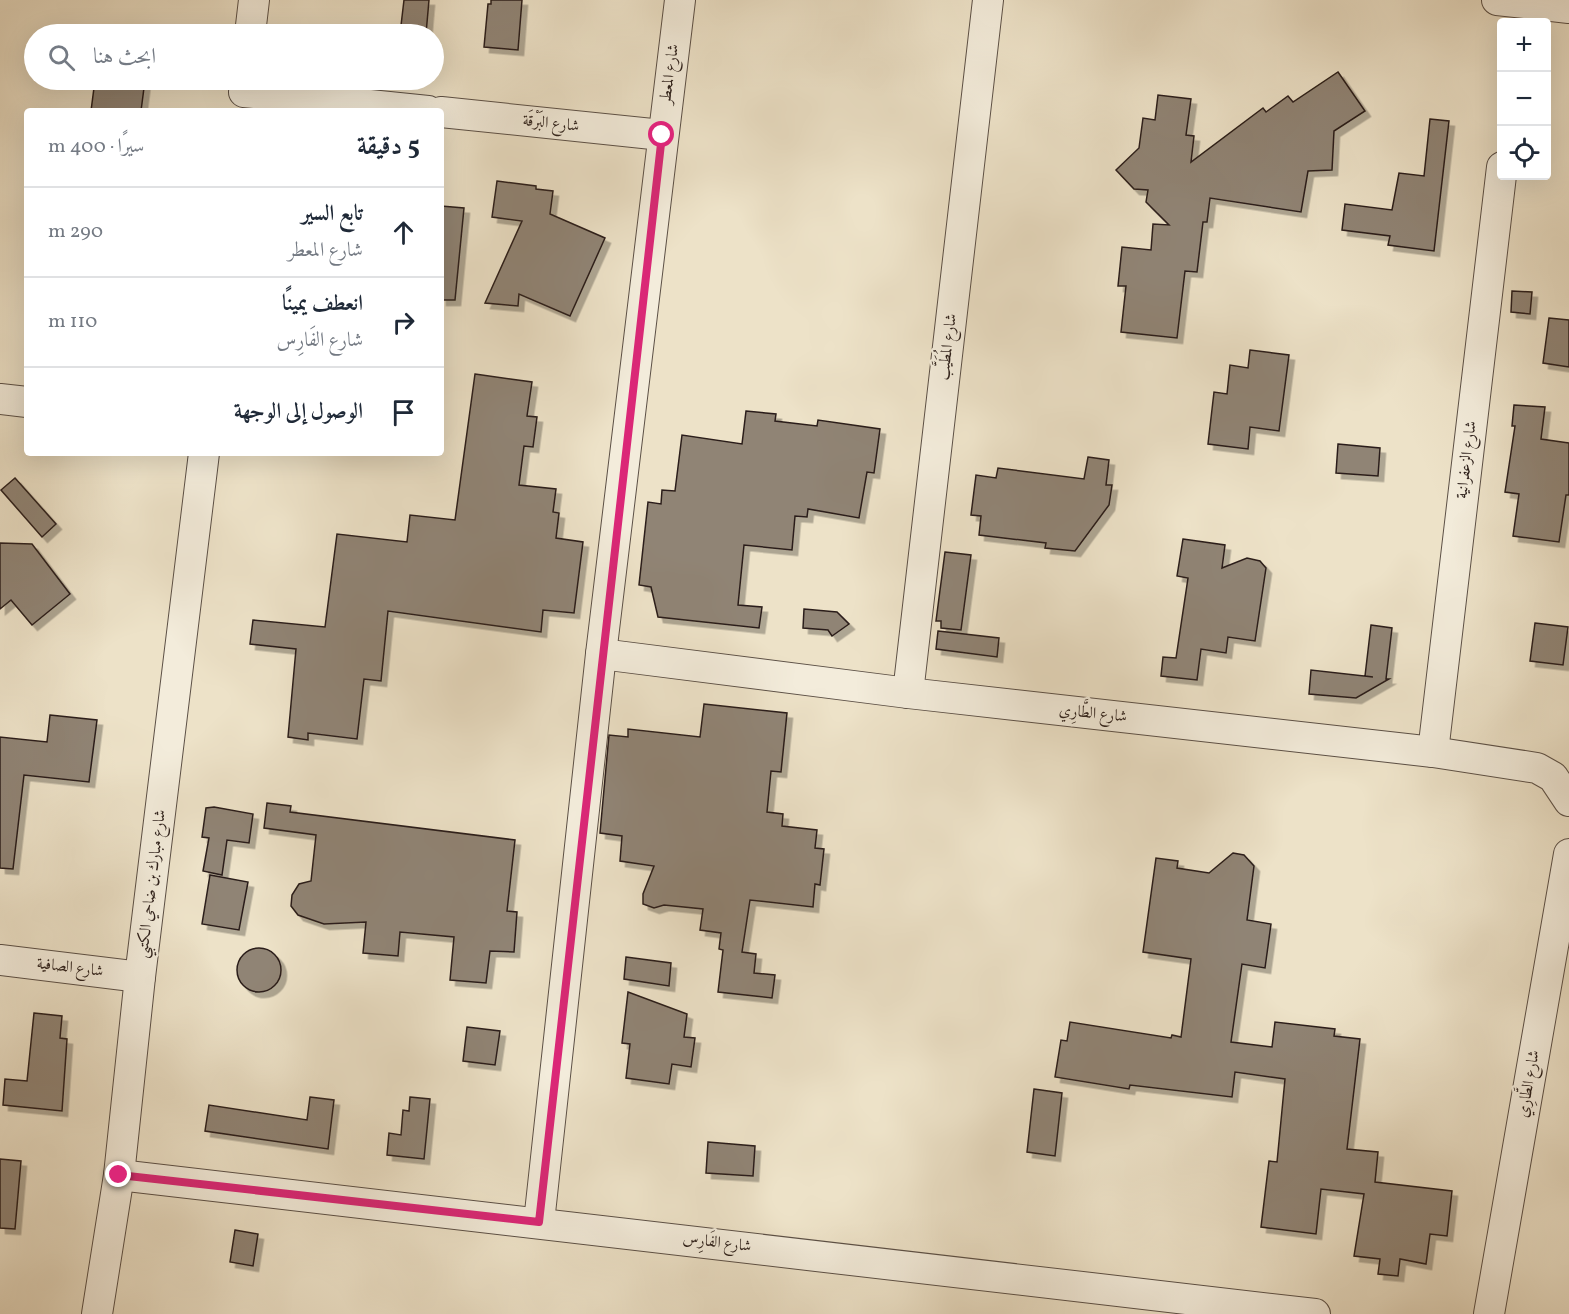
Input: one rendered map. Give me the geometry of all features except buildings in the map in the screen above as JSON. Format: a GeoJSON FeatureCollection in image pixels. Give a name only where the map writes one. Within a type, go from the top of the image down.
{"type":"FeatureCollection","features":[{"type":"Feature","properties":{"kind":"street"},"geometry":{"type":"LineString","coordinates":[[251,24],[254,0]]}},
{"type":"Feature","properties":{"kind":"street","name":"شارع المعطر"},"geometry":{"type":"LineString","coordinates":[[539,1222],[601,654],[680,0]]}},
{"type":"Feature","properties":{"kind":"street","name":"شارع المُطَيَّب"},"geometry":{"type":"LineString","coordinates":[[908,693],[988,0]]}},
{"type":"Feature","properties":{"kind":"street"},"geometry":{"type":"LineString","coordinates":[[1512,8],[1569,8]]}},
{"type":"Feature","properties":{"kind":"street"},"geometry":{"type":"LineString","coordinates":[[244,94],[396,108]]}},
{"type":"Feature","properties":{"kind":"street","name":"شارع البَرْقَة"},"geometry":{"type":"LineString","coordinates":[[444,112],[662,135]]}},
{"type":"Feature","properties":{"kind":"street","name":"شارع الزعفرانية"},"geometry":{"type":"LineString","coordinates":[[1433,752],[1500,180]]}},
{"type":"Feature","properties":{"kind":"street"},"geometry":{"type":"LineString","coordinates":[[0,399],[24,402]]}},
{"type":"Feature","properties":{"kind":"street","name":"شارع مبارك بن ضاحي الكتبي"},"geometry":{"type":"LineString","coordinates":[[97,1314],[119,1175],[140,977],[204,456]]}},
{"type":"Feature","properties":{"kind":"street","name":"شارع الطَّارِي"},"geometry":{"type":"LineString","coordinates":[[601,654],[908,693],[1433,752],[1537,768],[1553,777],[1569,801]]}},
{"type":"Feature","properties":{"kind":"street","name":"شارع الطَّارِي"},"geometry":{"type":"LineString","coordinates":[[1489,1314],[1569,854]]}},
{"type":"Feature","properties":{"kind":"street","name":"شارع الصافية"},"geometry":{"type":"LineString","coordinates":[[0,960],[140,977]]}},
{"type":"Feature","properties":{"kind":"street","name":"شارع الفَارِس"},"geometry":{"type":"LineString","coordinates":[[119,1175],[539,1222],[1315,1314]]}},
{"type":"Feature","properties":{"kind":"route"},"geometry":{"type":"LineString","coordinates":[[119,1175],[539,1222],[601,654],[662,135]]}}]}
